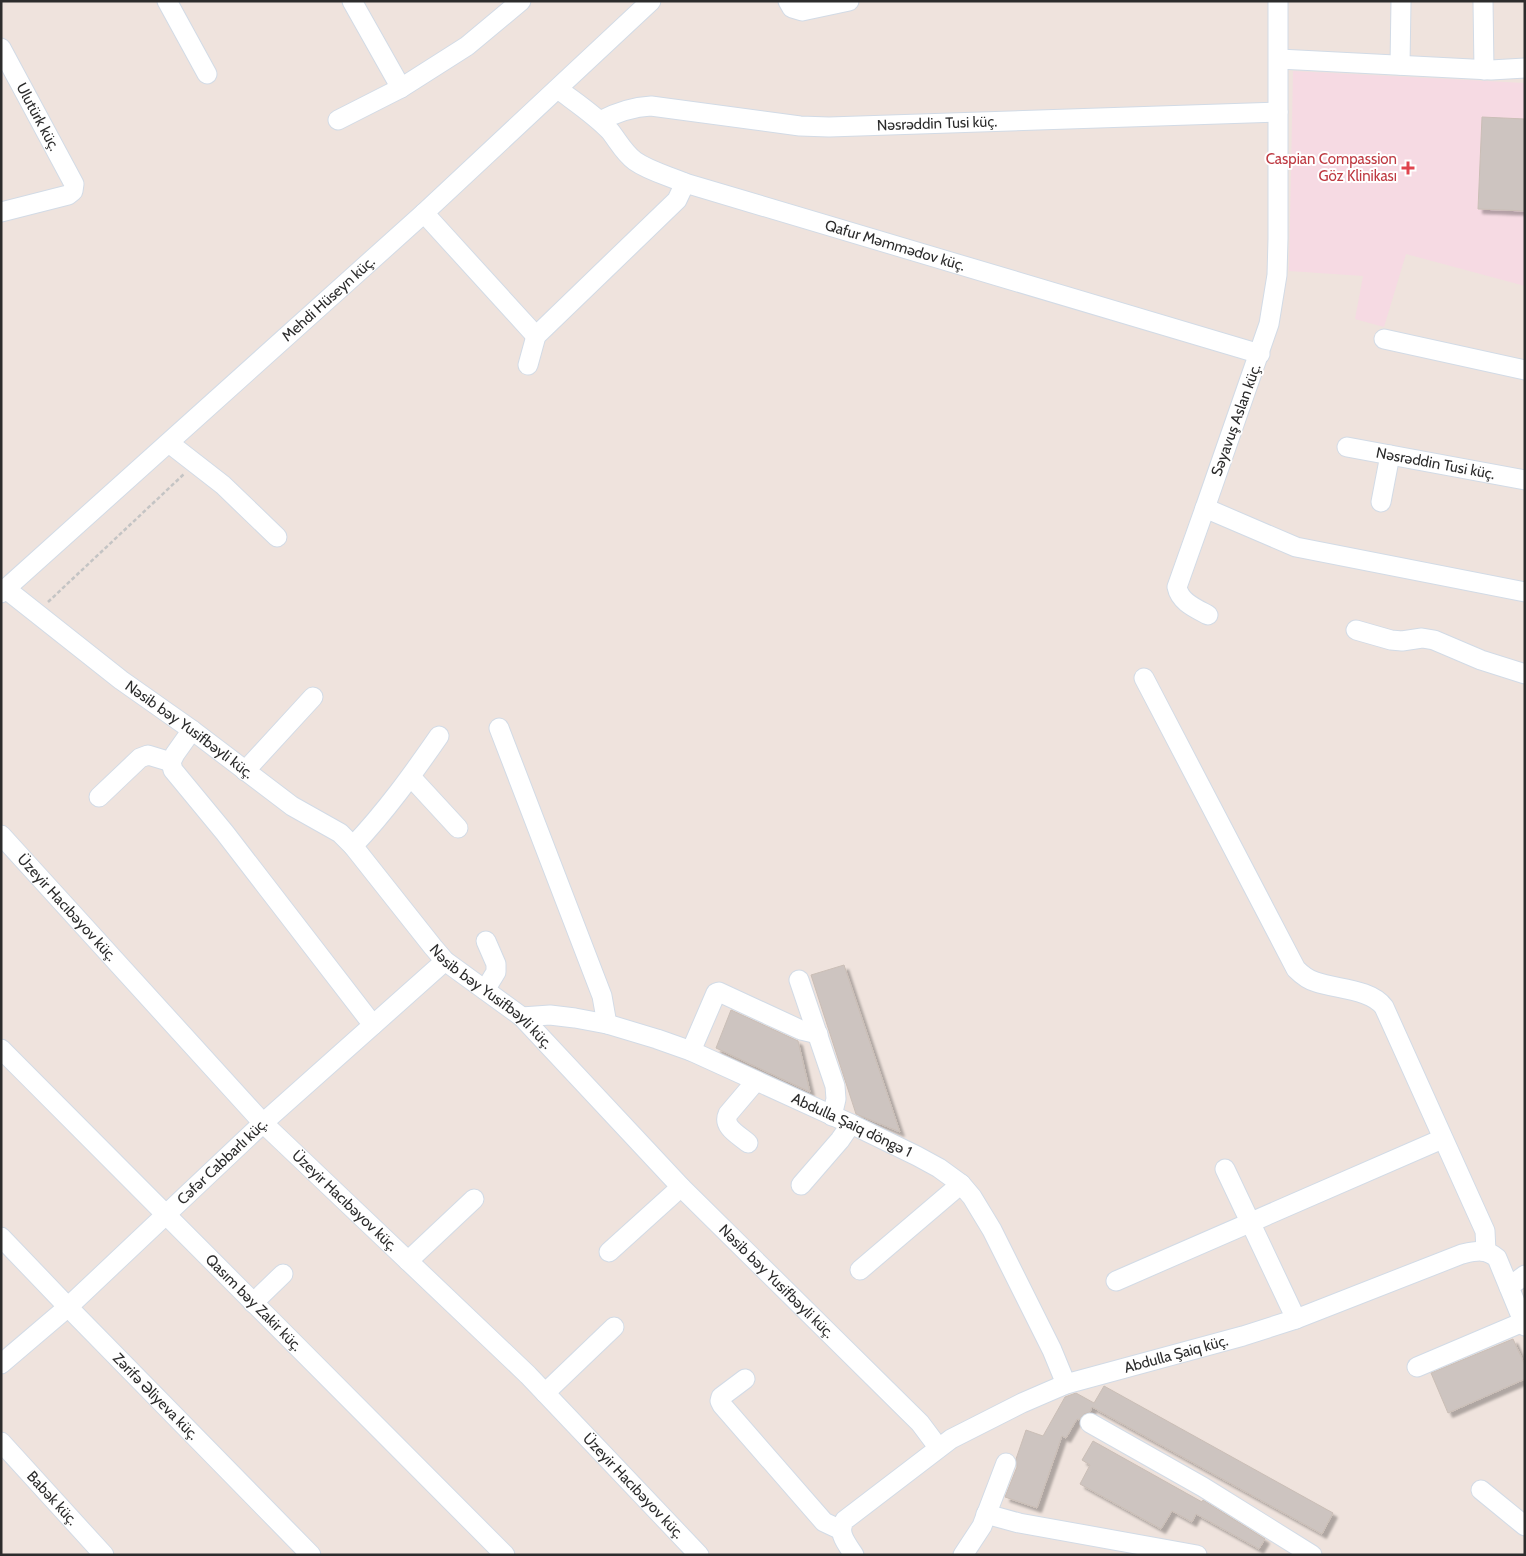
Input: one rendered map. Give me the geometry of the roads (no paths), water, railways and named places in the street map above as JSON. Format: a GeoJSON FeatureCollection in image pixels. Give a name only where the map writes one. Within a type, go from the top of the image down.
{"type":"FeatureCollection","features":[{"type":"Feature","properties":{"kind":"street"},"geometry":{"type":"LineString","coordinates":[[167,1],[207,74]]}},
{"type":"Feature","properties":{"kind":"street"},"geometry":{"type":"LineString","coordinates":[[352,1],[401,88]]}},
{"type":"Feature","properties":{"kind":"street"},"geometry":{"type":"LineString","coordinates":[[338,120],[401,88],[467,46],[521,1]]}},
{"type":"Feature","properties":{"kind":"street","name":"Mehdi Hüseyn küç."},"geometry":{"type":"LineString","coordinates":[[3,591],[424,213],[651,1]]}},
{"type":"Feature","properties":{"kind":"street"},"geometry":{"type":"LineString","coordinates":[[788,1],[792,8],[802,11],[849,1]]}},
{"type":"Feature","properties":{"kind":"street","name":"Səyavuş Aslan küç."},"geometry":{"type":"LineString","coordinates":[[1208,615],[1182,600],[1178,594],[1177,587],[1269,324],[1277,275],[1278,1]]}},
{"type":"Feature","properties":{"kind":"street"},"geometry":{"type":"LineString","coordinates":[[1400,65],[1401,1]]}},
{"type":"Feature","properties":{"kind":"street"},"geometry":{"type":"LineString","coordinates":[[1483,1],[1484,70]]}},
{"type":"Feature","properties":{"kind":"street","name":"Ulutürk küç."},"geometry":{"type":"LineString","coordinates":[[1,48],[74,184],[73,191],[68,195],[1,212]]}},
{"type":"Feature","properties":{"kind":"street"},"geometry":{"type":"LineString","coordinates":[[1279,60],[1484,70],[1525,68]]}},
{"type":"Feature","properties":{"kind":"street","name":"Qafur Məmmədov küç."},"geometry":{"type":"LineString","coordinates":[[558,89],[600,121],[636,162],[655,172],[685,183],[1260,354]]}},
{"type":"Feature","properties":{"kind":"street","name":"Nəsrəddin Tusi küç."},"geometry":{"type":"LineString","coordinates":[[600,121],[616,112],[636,107],[651,106],[800,126],[829,127],[1278,112]]}},
{"type":"Feature","properties":{"kind":"street"},"geometry":{"type":"LineString","coordinates":[[528,364],[536,336],[677,200],[685,183]]}},
{"type":"Feature","properties":{"kind":"street"},"geometry":{"type":"LineString","coordinates":[[424,213],[536,336]]}},
{"type":"Feature","properties":{"kind":"street"},"geometry":{"type":"LineString","coordinates":[[1384,339],[1525,370]]}},
{"type":"Feature","properties":{"kind":"street"},"geometry":{"type":"LineString","coordinates":[[169,442],[222,485],[277,537]]}},
{"type":"Feature","properties":{"kind":"street","name":"Nəsrəddin Tusi küç."},"geometry":{"type":"LineString","coordinates":[[1347,447],[1525,480]]}},
{"type":"Feature","properties":{"kind":"street"},"geometry":{"type":"LineString","coordinates":[[1381,502],[1390,455]]}},
{"type":"Feature","properties":{"kind":"street"},"geometry":{"type":"LineString","coordinates":[[1205,508],[1296,547],[1525,592]]}},
{"type":"Feature","properties":{"kind":"street","name":"Nəsib bəy Yusifbəyli küç."},"geometry":{"type":"LineString","coordinates":[[3,591],[292,806],[340,833],[353,846],[445,961],[522,1017],[681,1187],[920,1423],[938,1447]]}},
{"type":"Feature","properties":{"kind":"street"},"geometry":{"type":"LineString","coordinates":[[1356,630],[1392,640],[1402,641],[1422,638],[1434,640],[1481,660],[1525,674]]}},
{"type":"Feature","properties":{"kind":"street"},"geometry":{"type":"LineString","coordinates":[[1144,678],[1296,970],[1314,982],[1371,996],[1380,1001],[1384,1007],[1484,1231],[1486,1251],[1497,1258],[1524,1324],[1417,1367]]}},
{"type":"Feature","properties":{"kind":"street"},"geometry":{"type":"LineString","coordinates":[[245,771],[313,697]]}},
{"type":"Feature","properties":{"kind":"street"},"geometry":{"type":"LineString","coordinates":[[498,728],[602,996],[607,1024]]}},
{"type":"Feature","properties":{"kind":"street"},"geometry":{"type":"LineString","coordinates":[[192,730],[171,762],[173,770],[225,833],[373,1026]]}},
{"type":"Feature","properties":{"kind":"street"},"geometry":{"type":"LineString","coordinates":[[353,846],[379,819],[411,778],[439,736]]}},
{"type":"Feature","properties":{"kind":"street"},"geometry":{"type":"LineString","coordinates":[[98,797],[140,758],[148,755],[171,762]]}},
{"type":"Feature","properties":{"kind":"street"},"geometry":{"type":"LineString","coordinates":[[411,778],[458,828]]}},
{"type":"Feature","properties":{"kind":"street","name":"Üzeyir Hacıbəyov küç."},"geometry":{"type":"LineString","coordinates":[[1,835],[263,1123],[545,1393],[699,1555]]}},
{"type":"Feature","properties":{"kind":"street"},"geometry":{"type":"LineString","coordinates":[[485,990],[496,972],[496,964],[486,941]]}},
{"type":"Feature","properties":{"kind":"street","name":"Cəfər Cabbarlı küç."},"geometry":{"type":"LineString","coordinates":[[1,1364],[68,1307],[263,1123],[445,961]]}},
{"type":"Feature","properties":{"kind":"street"},"geometry":{"type":"LineString","coordinates":[[799,980],[835,1086],[836,1099],[832,1116]]}},
{"type":"Feature","properties":{"kind":"street"},"geometry":{"type":"LineString","coordinates":[[691,1051],[716,993],[719,992],[802,1030],[818,1034]]}},
{"type":"Feature","properties":{"kind":"street","name":"Abdulla Şaiq döngə 1"},"geometry":{"type":"LineString","coordinates":[[522,1017],[550,1015],[607,1024],[691,1051],[851,1124],[939,1168],[961,1184],[972,1197],[992,1230],[1052,1350],[1066,1384]]}},
{"type":"Feature","properties":{"kind":"street","name":"Qasım bəy Zakir küç."},"geometry":{"type":"LineString","coordinates":[[1,1050],[505,1555]]}},
{"type":"Feature","properties":{"kind":"street"},"geometry":{"type":"LineString","coordinates":[[748,1143],[726,1125],[725,1120],[756,1081]]}},
{"type":"Feature","properties":{"kind":"street"},"geometry":{"type":"LineString","coordinates":[[800,1185],[840,1140],[851,1124]]}},
{"type":"Feature","properties":{"kind":"street"},"geometry":{"type":"LineString","coordinates":[[1116,1281],[1442,1139]]}},
{"type":"Feature","properties":{"kind":"street"},"geometry":{"type":"LineString","coordinates":[[1225,1169],[1296,1319]]}},
{"type":"Feature","properties":{"kind":"street"},"geometry":{"type":"LineString","coordinates":[[860,1270],[961,1184]]}},
{"type":"Feature","properties":{"kind":"street"},"geometry":{"type":"LineString","coordinates":[[609,1252],[681,1187]]}},
{"type":"Feature","properties":{"kind":"street"},"geometry":{"type":"LineString","coordinates":[[408,1261],[474,1199]]}},
{"type":"Feature","properties":{"kind":"street","name":"Zərifə Əliyeva küç."},"geometry":{"type":"LineString","coordinates":[[1,1237],[311,1555]]}},
{"type":"Feature","properties":{"kind":"street","name":"Abdulla Şaiq küç."},"geometry":{"type":"LineString","coordinates":[[841,1530],[845,1520],[938,1447],[1022,1403],[1066,1384],[1244,1336],[1296,1319],[1462,1254],[1477,1250],[1486,1251]]}},
{"type":"Feature","properties":{"kind":"street"},"geometry":{"type":"LineString","coordinates":[[253,1303],[283,1274]]}},
{"type":"Feature","properties":{"kind":"street"},"geometry":{"type":"LineString","coordinates":[[1509,1287],[1525,1276]]}},
{"type":"Feature","properties":{"kind":"street"},"geometry":{"type":"LineString","coordinates":[[545,1393],[614,1327]]}},
{"type":"Feature","properties":{"kind":"street"},"geometry":{"type":"LineString","coordinates":[[745,1379],[721,1397],[722,1405],[824,1522],[841,1530],[854,1555]]}},
{"type":"Feature","properties":{"kind":"street"},"geometry":{"type":"LineString","coordinates":[[1090,1423],[1203,1487],[1312,1555]]}},
{"type":"Feature","properties":{"kind":"street","name":"Babək küç."},"geometry":{"type":"LineString","coordinates":[[1,1442],[104,1555]]}},
{"type":"Feature","properties":{"kind":"street"},"geometry":{"type":"LineString","coordinates":[[963,1555],[982,1526],[1006,1463]]}},
{"type":"Feature","properties":{"kind":"street"},"geometry":{"type":"LineString","coordinates":[[1481,1490],[1525,1526]]}},
{"type":"Feature","properties":{"kind":"street"},"geometry":{"type":"LineString","coordinates":[[986,1514],[1019,1523],[1197,1555]]}},
{"type":"Feature","properties":{"kind":"place","name":"Caspian Compassion Göz Klinikası"},"geometry":{"type":"Point","coordinates":[1408,168]}}]}
